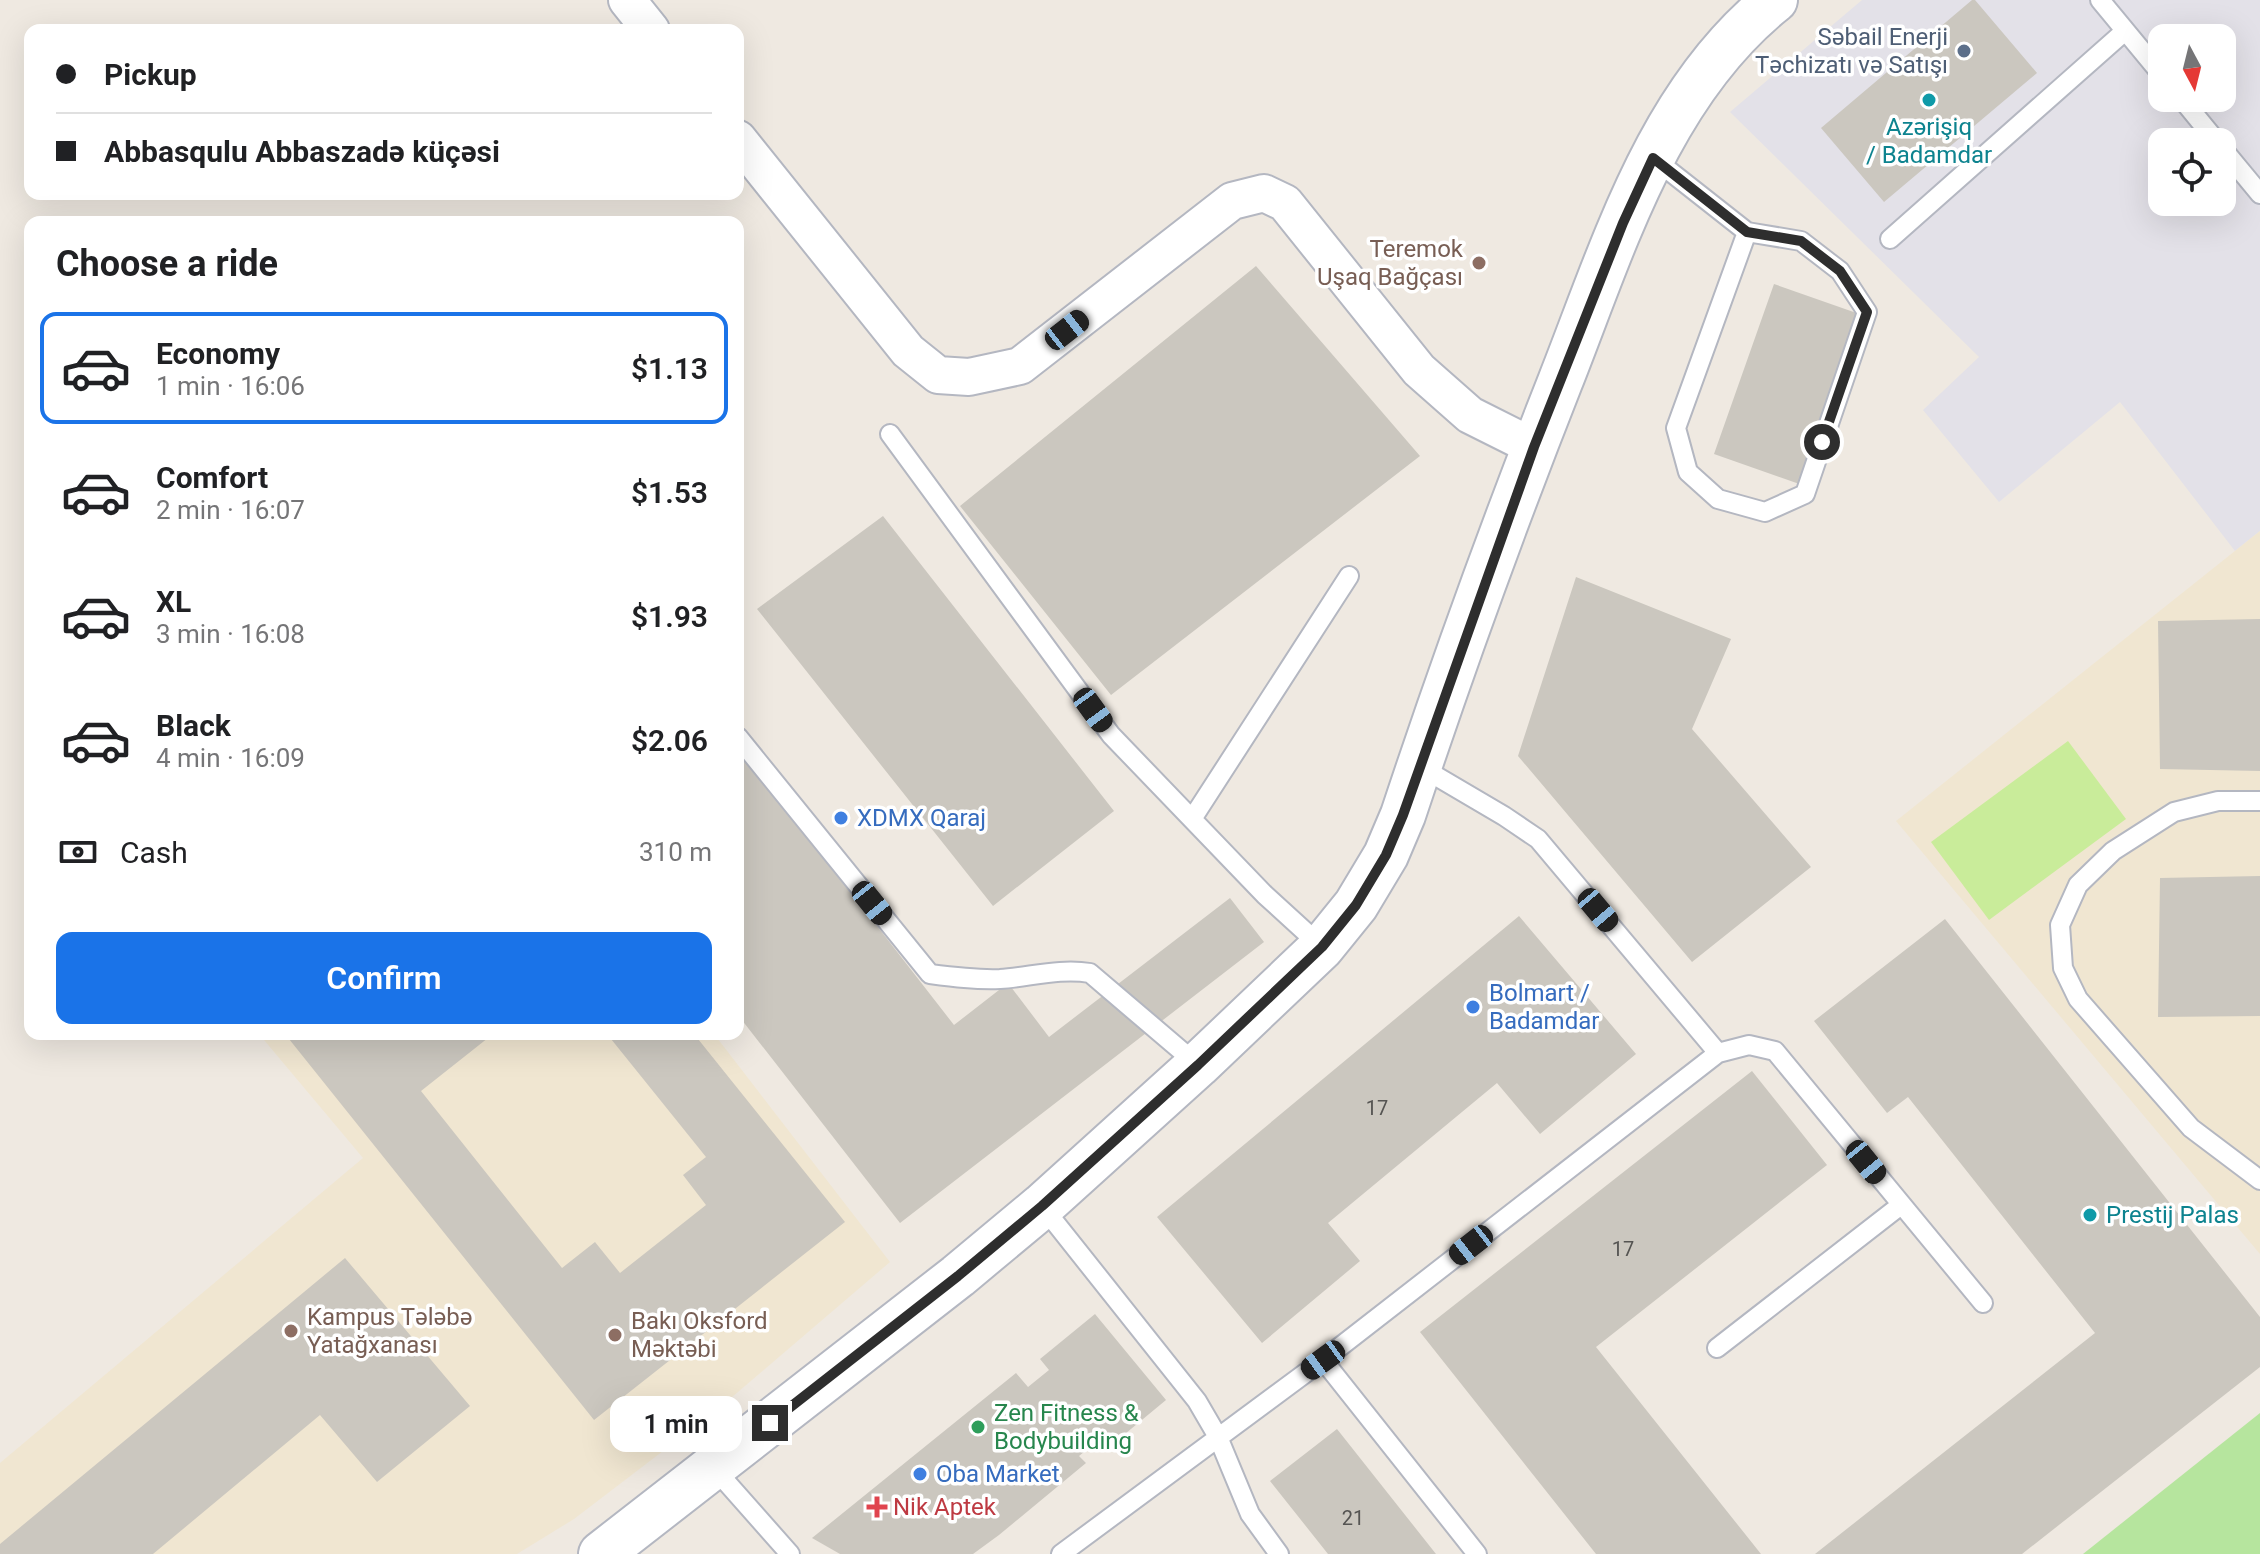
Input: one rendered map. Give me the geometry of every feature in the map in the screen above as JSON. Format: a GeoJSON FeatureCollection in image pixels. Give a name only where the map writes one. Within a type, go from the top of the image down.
{"type":"FeatureCollection","features":[{"type":"Feature","properties":{"kind":"street"},"geometry":{"type":"LineString","coordinates":[[627,0],[646,24]]}},
{"type":"Feature","properties":{"kind":"street"},"geometry":{"type":"LineString","coordinates":[[601,1554],[958,1276],[1042,1206],[1198,1065],[1322,947],[1356,905],[1386,855],[1534,447],[1623,223],[1653,158],[1680,106],[1715,61],[1775,0]]}},
{"type":"Feature","properties":{"kind":"street"},"geometry":{"type":"LineString","coordinates":[[744,146],[908,351],[938,375],[969,377],[1020,366],[1232,201],[1264,193],[1285,203],[1419,370],[1441,391],[1470,415],[1534,447]]}},
{"type":"Feature","properties":{"kind":"lane"},"geometry":{"type":"LineString","coordinates":[[2100,0],[2148,58]]}},
{"type":"Feature","properties":{"kind":"lane"},"geometry":{"type":"LineString","coordinates":[[1890,239],[2125,31]]}},
{"type":"Feature","properties":{"kind":"lane"},"geometry":{"type":"LineString","coordinates":[[2192,112],[2206,128]]}},
{"type":"Feature","properties":{"kind":"lane"},"geometry":{"type":"LineString","coordinates":[[1653,158],[1747,232],[1801,241],[1840,271],[1867,312],[1805,494],[1765,512],[1718,499],[1688,472],[1676,428],[1747,232]]}},
{"type":"Feature","properties":{"kind":"lane"},"geometry":{"type":"LineString","coordinates":[[2236,165],[2260,194]]}},
{"type":"Feature","properties":{"kind":"lane"},"geometry":{"type":"LineString","coordinates":[[890,434],[1111,735],[1265,895],[1322,947]]}},
{"type":"Feature","properties":{"kind":"lane"},"geometry":{"type":"LineString","coordinates":[[1192,819],[1349,576]]}},
{"type":"Feature","properties":{"kind":"lane"},"geometry":{"type":"LineString","coordinates":[[744,744],[930,974],[999,979],[1073,970],[1090,973],[1198,1065]]}},
{"type":"Feature","properties":{"kind":"lane"},"geometry":{"type":"LineString","coordinates":[[1419,766],[1538,839],[1718,1053]]}},
{"type":"Feature","properties":{"kind":"lane"},"geometry":{"type":"LineString","coordinates":[[2260,801],[2218,801],[2174,812],[2113,851],[2078,885],[2060,925],[2063,968],[2078,999],[2191,1128],[2260,1180]]}},
{"type":"Feature","properties":{"kind":"lane"},"geometry":{"type":"LineString","coordinates":[[1061,1554],[1323,1360],[1718,1053],[1749,1045],[1775,1051],[1983,1303]]}},
{"type":"Feature","properties":{"kind":"lane"},"geometry":{"type":"LineString","coordinates":[[1717,1348],[1901,1205]]}},
{"type":"Feature","properties":{"kind":"lane"},"geometry":{"type":"LineString","coordinates":[[1042,1206],[1197,1401],[1218,1437],[1250,1514],[1279,1554]]}},
{"type":"Feature","properties":{"kind":"lane"},"geometry":{"type":"LineString","coordinates":[[1323,1360],[1477,1554]]}},
{"type":"Feature","properties":{"kind":"lane"},"geometry":{"type":"LineString","coordinates":[[713,1467],[790,1554]]}},
{"type":"Feature","properties":{"kind":"shaded area"},"geometry":{"type":"Polygon","coordinates":[[[1862,0],[2260,0],[2260,531],[2235,551],[2120,402],[1999,502],[1923,410],[1979,357],[1730,112],[1862,0]]]}},
{"type":"Feature","properties":{"kind":"shaded area"},"geometry":{"type":"Polygon","coordinates":[[[2260,531],[2260,1254],[1896,821],[2260,531]]]}},
{"type":"Feature","properties":{"kind":"shaded area"},"geometry":{"type":"Polygon","coordinates":[[[264,1040],[719,1040],[890,1262],[718,1409],[574,1519],[517,1554],[0,1554],[0,1463],[363,1158],[264,1040]]]}},
{"type":"Feature","properties":{"kind":"green space"},"geometry":{"type":"Polygon","coordinates":[[[2068,741],[2126,819],[1989,920],[1931,842],[2068,741]]]}},
{"type":"Feature","properties":{"kind":"green space"},"geometry":{"type":"Polygon","coordinates":[[[2260,1413],[2260,1554],[2083,1554],[2260,1413]]]}},
{"type":"Feature","properties":{"kind":"building","name":"Azərişiq / Badamdar"},"geometry":{"type":"Polygon","coordinates":[[[1972,0],[2037,73],[1884,202],[1821,128],[1972,0]]]}},
{"type":"Feature","properties":{"kind":"building"},"geometry":{"type":"Polygon","coordinates":[[[1256,266],[1420,456],[1111,695],[960,506],[1256,266]]]}},
{"type":"Feature","properties":{"kind":"building"},"geometry":{"type":"Polygon","coordinates":[[[1774,284],[1865,316],[1805,486],[1714,454],[1774,284]]]}},
{"type":"Feature","properties":{"kind":"building"},"geometry":{"type":"Polygon","coordinates":[[[883,516],[1114,811],[993,906],[757,609],[883,516]]]}},
{"type":"Feature","properties":{"kind":"building"},"geometry":{"type":"Polygon","coordinates":[[[1576,577],[1731,639],[1692,729],[1811,867],[1692,962],[1518,756],[1576,577]]]}},
{"type":"Feature","properties":{"kind":"building"},"geometry":{"type":"Polygon","coordinates":[[[2260,619],[2260,771],[2160,769],[2158,621],[2260,619]]]}},
{"type":"Feature","properties":{"kind":"building"},"geometry":{"type":"Polygon","coordinates":[[[744,755],[954,1025],[1008,983],[1049,1037],[1230,898],[1264,942],[900,1223],[744,1023],[744,755]]]}},
{"type":"Feature","properties":{"kind":"building"},"geometry":{"type":"Polygon","coordinates":[[[2260,876],[2260,1016],[2158,1017],[2160,878],[2260,876]]]}},
{"type":"Feature","properties":{"kind":"building"},"geometry":{"type":"Polygon","coordinates":[[[1519,916],[1636,1054],[1540,1134],[1497,1083],[1328,1223],[1360,1261],[1262,1343],[1157,1217],[1519,916]]]}},
{"type":"Feature","properties":{"kind":"building","name":"Prestij Palas"},"geometry":{"type":"Polygon","coordinates":[[[1945,919],[2260,1317],[2260,1367],[2022,1554],[1815,1554],[2095,1333],[1908,1097],[1887,1113],[1814,1021],[1945,919]]]}},
{"type":"Feature","properties":{"kind":"building"},"geometry":{"type":"Polygon","coordinates":[[[290,1040],[485,1040],[421,1091],[562,1268],[595,1242],[620,1273],[706,1205],[683,1175],[706,1157],[612,1040],[699,1040],[845,1222],[594,1420],[290,1040]]]}},
{"type":"Feature","properties":{"kind":"building"},"geometry":{"type":"Polygon","coordinates":[[[1752,1071],[1827,1165],[1596,1347],[1761,1554],[1596,1554],[1420,1332],[1752,1071]]]}},
{"type":"Feature","properties":{"kind":"building"},"geometry":{"type":"Polygon","coordinates":[[[345,1258],[470,1406],[377,1482],[320,1415],[153,1554],[0,1554],[0,1544],[345,1258]]]}},
{"type":"Feature","properties":{"kind":"building"},"geometry":{"type":"Polygon","coordinates":[[[1095,1314],[1166,1400],[1108,1448],[1100,1439],[1079,1456],[1086,1463],[999,1535],[973,1554],[840,1554],[812,1538],[1016,1373],[1028,1387],[1049,1370],[1040,1359],[1095,1314]]]}},
{"type":"Feature","properties":{"kind":"building"},"geometry":{"type":"Polygon","coordinates":[[[1337,1429],[1436,1554],[1328,1554],[1270,1481],[1337,1429]]]}},
{"type":"Feature","properties":{"kind":"place","name":"Səbail Enerji Təchizatı və Satışı"},"geometry":{"type":"Point","coordinates":[1964,51]}},
{"type":"Feature","properties":{"kind":"place","name":"Azərişiq / Badamdar"},"geometry":{"type":"Point","coordinates":[1929,100]}},
{"type":"Feature","properties":{"kind":"place","name":"Teremok Uşaq Bağçası"},"geometry":{"type":"Point","coordinates":[1479,263]}},
{"type":"Feature","properties":{"kind":"place","name":"XDMX Qaraj"},"geometry":{"type":"Point","coordinates":[841,818]}},
{"type":"Feature","properties":{"kind":"place","name":"Bolmart / Badamdar"},"geometry":{"type":"Point","coordinates":[1473,1007]}},
{"type":"Feature","properties":{"kind":"place","name":"Prestij Palas"},"geometry":{"type":"Point","coordinates":[2090,1215]}},
{"type":"Feature","properties":{"kind":"place","name":"Kampus Tələbə Yatağxanası"},"geometry":{"type":"Point","coordinates":[291,1331]}},
{"type":"Feature","properties":{"kind":"place","name":"Bakı Oksford Məktəbi"},"geometry":{"type":"Point","coordinates":[615,1335]}},
{"type":"Feature","properties":{"kind":"place","name":"Zen Fitness & Bodybuilding"},"geometry":{"type":"Point","coordinates":[978,1427]}},
{"type":"Feature","properties":{"kind":"place","name":"Oba Market"},"geometry":{"type":"Point","coordinates":[920,1474]}},
{"type":"Feature","properties":{"kind":"place","name":"Nik Aptek"},"geometry":{"type":"Point","coordinates":[877,1507]}},
{"type":"Feature","properties":{"kind":"route"},"geometry":{"type":"LineString","coordinates":[[770,1423],[1042,1206],[1198,1065],[1322,947],[1356,905],[1386,855],[1403,815],[1534,447],[1623,223],[1653,158],[1747,232],[1801,241],[1840,271],[1867,312],[1822,442]]}}]}
